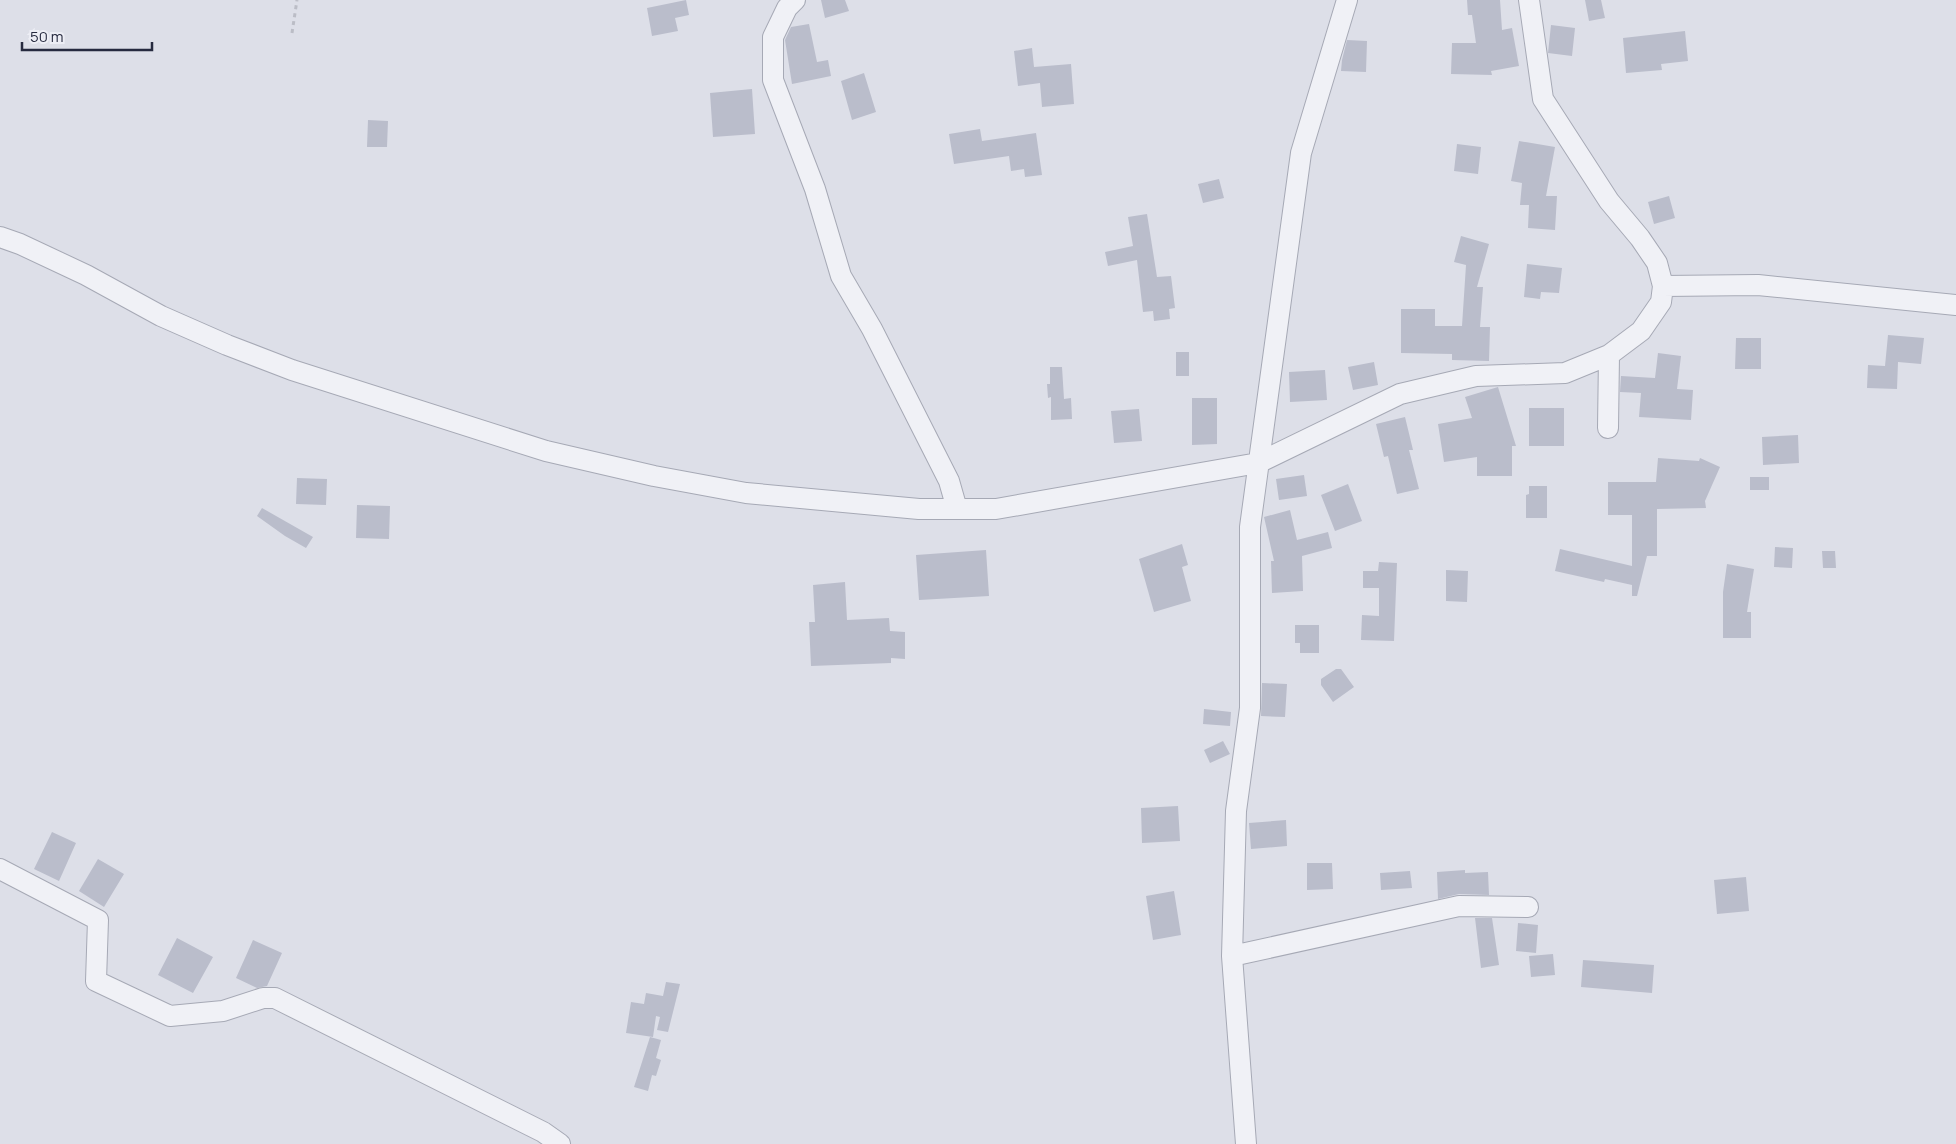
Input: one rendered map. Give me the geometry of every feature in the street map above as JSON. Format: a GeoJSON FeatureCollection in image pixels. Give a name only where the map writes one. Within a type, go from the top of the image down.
{"type":"FeatureCollection","features":[{"type":"Feature","properties":{"kind":"street"},"geometry":{"type":"LineString","coordinates":[[795,0],[787,8],[773,37],[773,80],[815,189],[841,276],[876,337],[949,481],[957,509]]}},
{"type":"Feature","properties":{"kind":"street"},"geometry":{"type":"LineString","coordinates":[[1246,1144],[1232,956],[1236,811],[1250,708],[1250,527],[1280,320],[1301,153],[1347,0]]}},
{"type":"Feature","properties":{"kind":"street"},"geometry":{"type":"LineString","coordinates":[[0,237],[86,275],[161,316],[227,345],[292,370],[546,451],[654,476],[746,493],[919,509],[996,509],[1258,463],[1400,394],[1476,376],[1565,373],[1609,355],[1641,332],[1661,302],[1663,286],[1657,264],[1640,238],[1608,201],[1544,99],[1529,0]]}},
{"type":"Feature","properties":{"kind":"street"},"geometry":{"type":"LineString","coordinates":[[1663,286],[1758,285],[1956,305]]}},
{"type":"Feature","properties":{"kind":"street"},"geometry":{"type":"LineString","coordinates":[[1608,428],[1609,355]]}},
{"type":"Feature","properties":{"kind":"street"},"geometry":{"type":"LineString","coordinates":[[0,870],[98,920],[96,981],[170,1016],[223,1011],[263,998],[274,998],[542,1132],[560,1144]]}},
{"type":"Feature","properties":{"kind":"street"},"geometry":{"type":"LineString","coordinates":[[1232,956],[1459,906],[1528,907]]}},
{"type":"Feature","properties":{"kind":"path"},"geometry":{"type":"LineString","coordinates":[[292,33],[297,0]]}},
{"type":"Feature","properties":{"kind":"building"},"geometry":{"type":"Polygon","coordinates":[[[686,0],[689,15],[675,18],[678,31],[652,36],[647,8],[686,0]]]}},
{"type":"Feature","properties":{"kind":"building"},"geometry":{"type":"Polygon","coordinates":[[[821,0],[845,0],[849,11],[825,18],[821,0]]]}},
{"type":"Feature","properties":{"kind":"building"},"geometry":{"type":"Polygon","coordinates":[[[1467,0],[1500,0],[1502,30],[1512,28],[1519,66],[1491,71],[1492,75],[1451,74],[1452,43],[1476,43],[1472,15],[1468,15],[1467,0]]]}},
{"type":"Feature","properties":{"kind":"building"},"geometry":{"type":"Polygon","coordinates":[[[1585,0],[1601,0],[1605,18],[1589,21],[1585,0]]]}},
{"type":"Feature","properties":{"kind":"building"},"geometry":{"type":"Polygon","coordinates":[[[809,24],[817,62],[828,60],[831,76],[792,84],[785,40],[791,27],[809,24]]]}},
{"type":"Feature","properties":{"kind":"building"},"geometry":{"type":"Polygon","coordinates":[[[1551,25],[1575,28],[1572,56],[1548,53],[1551,25]]]}},
{"type":"Feature","properties":{"kind":"building"},"geometry":{"type":"Polygon","coordinates":[[[1685,31],[1688,61],[1661,64],[1662,70],[1626,73],[1623,38],[1685,31]]]}},
{"type":"Feature","properties":{"kind":"building"},"geometry":{"type":"Polygon","coordinates":[[[1347,40],[1367,41],[1366,72],[1341,71],[1347,40]]]}},
{"type":"Feature","properties":{"kind":"building"},"geometry":{"type":"Polygon","coordinates":[[[1032,48],[1034,67],[1071,64],[1074,104],[1042,107],[1040,83],[1018,86],[1014,51],[1032,48]]]}},
{"type":"Feature","properties":{"kind":"building"},"geometry":{"type":"Polygon","coordinates":[[[864,73],[876,112],[852,120],[841,81],[864,73]]]}},
{"type":"Feature","properties":{"kind":"building"},"geometry":{"type":"Polygon","coordinates":[[[752,89],[755,134],[713,137],[710,93],[752,89]]]}},
{"type":"Feature","properties":{"kind":"building"},"geometry":{"type":"Polygon","coordinates":[[[368,120],[388,121],[387,147],[367,147],[368,120]]]}},
{"type":"Feature","properties":{"kind":"building"},"geometry":{"type":"Polygon","coordinates":[[[980,129],[982,141],[1036,133],[1042,175],[1025,177],[1024,169],[1011,171],[1009,156],[954,164],[949,134],[980,129]]]}},
{"type":"Feature","properties":{"kind":"building"},"geometry":{"type":"Polygon","coordinates":[[[1519,141],[1555,147],[1546,196],[1557,196],[1555,230],[1528,228],[1529,205],[1520,205],[1522,183],[1511,181],[1519,141]]]}},
{"type":"Feature","properties":{"kind":"building"},"geometry":{"type":"Polygon","coordinates":[[[1457,144],[1481,147],[1478,174],[1454,171],[1457,144]]]}},
{"type":"Feature","properties":{"kind":"building"},"geometry":{"type":"Polygon","coordinates":[[[1219,179],[1224,198],[1203,203],[1198,184],[1219,179]]]}},
{"type":"Feature","properties":{"kind":"building"},"geometry":{"type":"Polygon","coordinates":[[[1669,196],[1675,218],[1654,224],[1648,202],[1669,196]]]}},
{"type":"Feature","properties":{"kind":"building"},"geometry":{"type":"Polygon","coordinates":[[[1147,214],[1157,277],[1171,276],[1175,308],[1169,309],[1170,319],[1154,321],[1153,311],[1143,312],[1137,260],[1108,266],[1105,252],[1133,246],[1128,217],[1147,214]]]}},
{"type":"Feature","properties":{"kind":"building"},"geometry":{"type":"Polygon","coordinates":[[[1461,236],[1489,244],[1477,287],[1483,287],[1480,327],[1490,327],[1489,361],[1452,360],[1452,354],[1401,353],[1401,309],[1435,309],[1435,326],[1462,326],[1466,265],[1454,262],[1461,236]]]}},
{"type":"Feature","properties":{"kind":"building"},"geometry":{"type":"Polygon","coordinates":[[[1527,264],[1562,268],[1559,293],[1541,292],[1540,299],[1524,297],[1527,264]]]}},
{"type":"Feature","properties":{"kind":"building"},"geometry":{"type":"Polygon","coordinates":[[[1888,335],[1924,338],[1921,364],[1898,362],[1897,389],[1867,388],[1868,365],[1885,366],[1888,335]]]}},
{"type":"Feature","properties":{"kind":"building"},"geometry":{"type":"Polygon","coordinates":[[[1736,338],[1761,338],[1761,369],[1735,369],[1736,338]]]}},
{"type":"Feature","properties":{"kind":"building"},"geometry":{"type":"Polygon","coordinates":[[[1176,352],[1189,352],[1189,376],[1176,376],[1176,352]]]}},
{"type":"Feature","properties":{"kind":"building"},"geometry":{"type":"Polygon","coordinates":[[[1658,353],[1681,356],[1677,389],[1693,390],[1691,420],[1639,417],[1641,393],[1620,392],[1621,376],[1655,378],[1658,353]]]}},
{"type":"Feature","properties":{"kind":"building"},"geometry":{"type":"Polygon","coordinates":[[[1374,362],[1378,385],[1353,390],[1348,367],[1374,362]]]}},
{"type":"Feature","properties":{"kind":"building"},"geometry":{"type":"Polygon","coordinates":[[[1050,367],[1062,367],[1064,399],[1071,398],[1072,419],[1051,420],[1051,397],[1048,398],[1047,384],[1050,384],[1050,367]]]}},
{"type":"Feature","properties":{"kind":"building"},"geometry":{"type":"Polygon","coordinates":[[[1325,370],[1327,400],[1290,402],[1289,372],[1325,370]]]}},
{"type":"Feature","properties":{"kind":"building"},"geometry":{"type":"Polygon","coordinates":[[[1498,387],[1516,446],[1512,446],[1512,476],[1477,476],[1477,457],[1444,462],[1438,424],[1472,418],[1465,397],[1498,387]]]}},
{"type":"Feature","properties":{"kind":"building"},"geometry":{"type":"Polygon","coordinates":[[[1192,398],[1217,398],[1217,444],[1192,445],[1192,398]]]}},
{"type":"Feature","properties":{"kind":"building"},"geometry":{"type":"Polygon","coordinates":[[[1529,408],[1564,408],[1564,446],[1529,446],[1529,408]]]}},
{"type":"Feature","properties":{"kind":"building"},"geometry":{"type":"Polygon","coordinates":[[[1139,409],[1142,441],[1114,443],[1111,411],[1139,409]]]}},
{"type":"Feature","properties":{"kind":"building"},"geometry":{"type":"Polygon","coordinates":[[[1405,417],[1413,450],[1409,450],[1419,489],[1397,494],[1388,456],[1384,457],[1376,424],[1405,417]]]}},
{"type":"Feature","properties":{"kind":"building"},"geometry":{"type":"Polygon","coordinates":[[[1798,435],[1799,463],[1763,465],[1762,437],[1798,435]]]}},
{"type":"Feature","properties":{"kind":"building"},"geometry":{"type":"Polygon","coordinates":[[[1658,458],[1699,461],[1700,458],[1720,467],[1705,501],[1706,508],[1657,509],[1657,556],[1647,556],[1637,596],[1632,596],[1632,585],[1605,579],[1604,582],[1555,571],[1560,549],[1632,566],[1632,515],[1608,515],[1608,482],[1656,482],[1658,458]]]}},
{"type":"Feature","properties":{"kind":"building"},"geometry":{"type":"Polygon","coordinates":[[[1304,475],[1307,496],[1279,500],[1276,479],[1304,475]]]}},
{"type":"Feature","properties":{"kind":"building"},"geometry":{"type":"Polygon","coordinates":[[[1750,477],[1769,477],[1769,490],[1750,490],[1750,477]]]}},
{"type":"Feature","properties":{"kind":"building"},"geometry":{"type":"Polygon","coordinates":[[[297,478],[327,479],[326,505],[296,504],[297,478]]]}},
{"type":"Feature","properties":{"kind":"building"},"geometry":{"type":"Polygon","coordinates":[[[1348,484],[1362,521],[1335,531],[1321,495],[1348,484]]]}},
{"type":"Feature","properties":{"kind":"building"},"geometry":{"type":"Polygon","coordinates":[[[1529,486],[1547,486],[1547,518],[1526,518],[1526,495],[1529,494],[1529,486]]]}},
{"type":"Feature","properties":{"kind":"building"},"geometry":{"type":"Polygon","coordinates":[[[357,505],[390,506],[389,539],[356,538],[357,505]]]}},
{"type":"Feature","properties":{"kind":"building"},"geometry":{"type":"Polygon","coordinates":[[[262,508],[313,537],[306,548],[257,516],[262,508]]]}},
{"type":"Feature","properties":{"kind":"building"},"geometry":{"type":"Polygon","coordinates":[[[1290,510],[1297,540],[1328,532],[1332,548],[1302,556],[1303,591],[1272,593],[1271,561],[1274,561],[1264,517],[1290,510]]]}},
{"type":"Feature","properties":{"kind":"building"},"geometry":{"type":"Polygon","coordinates":[[[1182,544],[1188,565],[1182,567],[1191,601],[1154,612],[1139,559],[1182,544]]]}},
{"type":"Feature","properties":{"kind":"building"},"geometry":{"type":"Polygon","coordinates":[[[1775,547],[1793,548],[1792,568],[1774,567],[1775,547]]]}},
{"type":"Feature","properties":{"kind":"building"},"geometry":{"type":"Polygon","coordinates":[[[986,550],[989,596],[919,600],[916,555],[986,550]]]}},
{"type":"Feature","properties":{"kind":"building"},"geometry":{"type":"Polygon","coordinates":[[[1822,551],[1835,551],[1836,568],[1823,568],[1822,551]]]}},
{"type":"Feature","properties":{"kind":"building"},"geometry":{"type":"Polygon","coordinates":[[[1379,562],[1397,563],[1394,641],[1361,640],[1362,615],[1379,616],[1379,588],[1363,588],[1363,571],[1378,571],[1379,562]]]}},
{"type":"Feature","properties":{"kind":"building"},"geometry":{"type":"Polygon","coordinates":[[[1727,564],[1754,569],[1747,612],[1751,612],[1751,638],[1723,638],[1723,592],[1727,564]]]}},
{"type":"Feature","properties":{"kind":"building"},"geometry":{"type":"Polygon","coordinates":[[[1446,570],[1468,571],[1467,602],[1446,601],[1446,570]]]}},
{"type":"Feature","properties":{"kind":"building"},"geometry":{"type":"Polygon","coordinates":[[[845,582],[847,620],[889,618],[890,631],[905,632],[905,659],[891,658],[891,663],[811,666],[809,622],[815,622],[813,585],[845,582]]]}},
{"type":"Feature","properties":{"kind":"building"},"geometry":{"type":"Polygon","coordinates":[[[1295,625],[1319,625],[1319,653],[1300,653],[1300,643],[1295,643],[1295,625]]]}},
{"type":"Feature","properties":{"kind":"building"},"geometry":{"type":"Polygon","coordinates":[[[1336,669],[1341,669],[1354,687],[1333,702],[1321,685],[1321,679],[1336,669]]]}},
{"type":"Feature","properties":{"kind":"building"},"geometry":{"type":"Polygon","coordinates":[[[1262,683],[1287,684],[1285,717],[1261,716],[1262,683]]]}},
{"type":"Feature","properties":{"kind":"building"},"geometry":{"type":"Polygon","coordinates":[[[1204,709],[1231,712],[1230,726],[1203,724],[1204,709]]]}},
{"type":"Feature","properties":{"kind":"building"},"geometry":{"type":"Polygon","coordinates":[[[1223,741],[1230,754],[1210,763],[1204,750],[1223,741]]]}},
{"type":"Feature","properties":{"kind":"building"},"geometry":{"type":"Polygon","coordinates":[[[1178,806],[1180,841],[1142,843],[1141,808],[1178,806]]]}},
{"type":"Feature","properties":{"kind":"building"},"geometry":{"type":"Polygon","coordinates":[[[1286,820],[1287,846],[1251,849],[1249,823],[1286,820]]]}},
{"type":"Feature","properties":{"kind":"building"},"geometry":{"type":"Polygon","coordinates":[[[52,832],[76,843],[59,881],[34,869],[52,832]]]}},
{"type":"Feature","properties":{"kind":"building"},"geometry":{"type":"Polygon","coordinates":[[[98,859],[124,874],[104,907],[79,891],[98,859]]]}},
{"type":"Feature","properties":{"kind":"building"},"geometry":{"type":"Polygon","coordinates":[[[1307,863],[1332,863],[1333,889],[1307,890],[1307,863]]]}},
{"type":"Feature","properties":{"kind":"building"},"geometry":{"type":"Polygon","coordinates":[[[1465,870],[1465,873],[1488,872],[1489,895],[1459,894],[1438,899],[1437,872],[1465,870]]]}},
{"type":"Feature","properties":{"kind":"building"},"geometry":{"type":"Polygon","coordinates":[[[1410,871],[1412,888],[1381,890],[1380,873],[1410,871]]]}},
{"type":"Feature","properties":{"kind":"building"},"geometry":{"type":"Polygon","coordinates":[[[1746,877],[1749,911],[1717,914],[1714,880],[1746,877]]]}},
{"type":"Feature","properties":{"kind":"building"},"geometry":{"type":"Polygon","coordinates":[[[1174,891],[1181,935],[1153,940],[1146,896],[1174,891]]]}},
{"type":"Feature","properties":{"kind":"building"},"geometry":{"type":"Polygon","coordinates":[[[1475,918],[1492,918],[1499,965],[1481,968],[1475,918]]]}},
{"type":"Feature","properties":{"kind":"building"},"geometry":{"type":"Polygon","coordinates":[[[1518,923],[1538,925],[1536,953],[1516,951],[1518,923]]]}},
{"type":"Feature","properties":{"kind":"building"},"geometry":{"type":"Polygon","coordinates":[[[177,938],[213,957],[193,993],[158,975],[177,938]]]}},
{"type":"Feature","properties":{"kind":"building"},"geometry":{"type":"Polygon","coordinates":[[[253,940],[282,953],[267,986],[257,988],[236,978],[253,940]]]}},
{"type":"Feature","properties":{"kind":"building"},"geometry":{"type":"Polygon","coordinates":[[[1553,954],[1555,975],[1531,977],[1529,956],[1553,954]]]}},
{"type":"Feature","properties":{"kind":"building"},"geometry":{"type":"Polygon","coordinates":[[[1583,960],[1654,965],[1652,993],[1581,987],[1583,960]]]}},
{"type":"Feature","properties":{"kind":"building"},"geometry":{"type":"Polygon","coordinates":[[[666,982],[680,984],[668,1032],[657,1030],[660,1017],[656,1016],[653,1037],[626,1033],[631,1002],[644,1004],[646,993],[663,996],[666,982]]]}},
{"type":"Feature","properties":{"kind":"building"},"geometry":{"type":"Polygon","coordinates":[[[650,1037],[661,1040],[656,1058],[661,1060],[656,1076],[652,1075],[648,1091],[634,1087],[650,1037]]]}}]}
